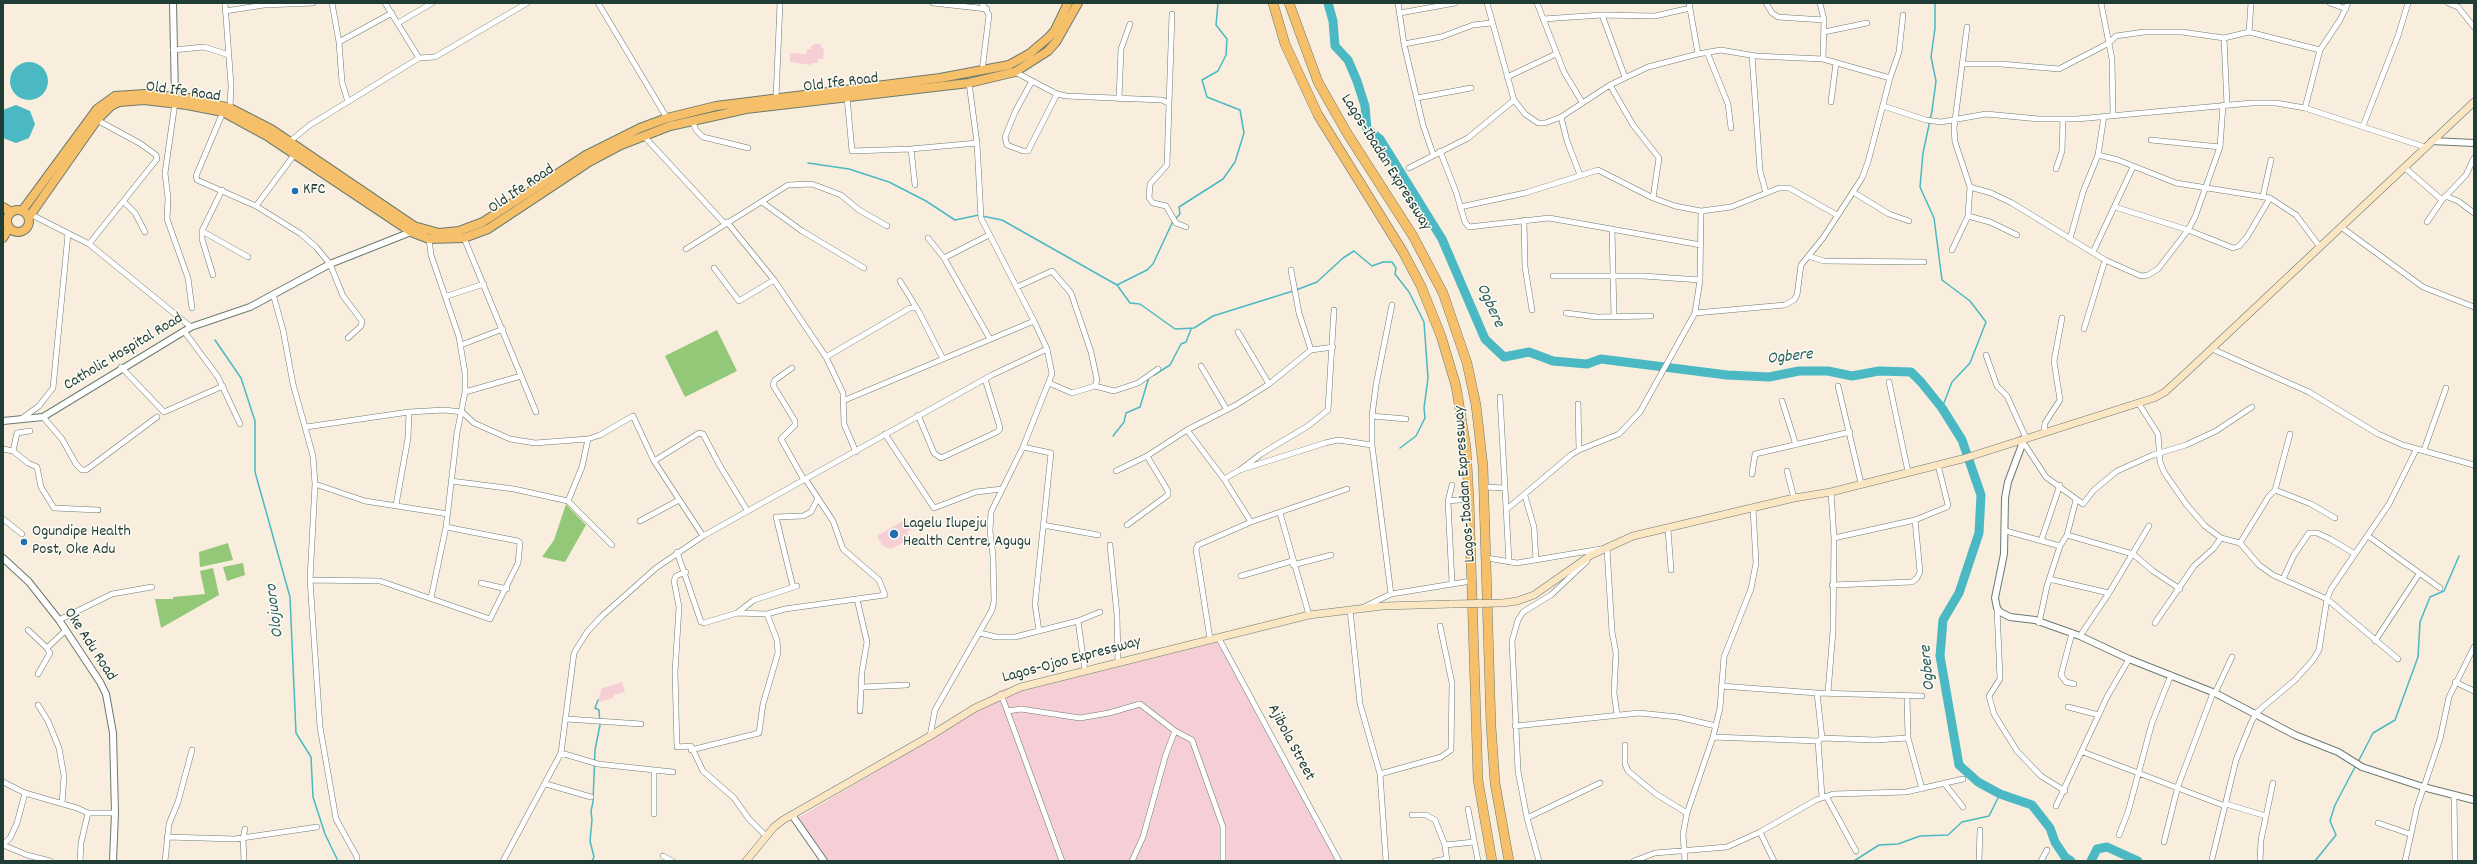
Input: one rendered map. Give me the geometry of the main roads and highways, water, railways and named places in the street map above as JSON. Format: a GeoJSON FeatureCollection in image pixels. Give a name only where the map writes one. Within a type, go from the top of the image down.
{"type":"FeatureCollection","features":[{"type":"Feature","properties":{"kind":"highway","name":"Lagos-Ibadan Expressway"},"geometry":{"type":"LineString","coordinates":[[1272,3],[1285,44],[1306,92],[1333,141],[1403,252],[1429,304],[1450,364],[1461,408],[1469,499],[1478,780],[1492,861]]}},
{"type":"Feature","properties":{"kind":"highway","name":"Lagos-Ibadan Expressway"},"geometry":{"type":"LineString","coordinates":[[1289,3],[1318,82],[1344,127],[1413,236],[1443,293],[1467,363],[1476,405],[1484,487],[1493,761],[1499,816],[1509,861]]}},
{"type":"Feature","properties":{"kind":"main road","name":"Old Ife Road"},"geometry":{"type":"LineString","coordinates":[[269,132],[294,155],[411,232],[429,239],[464,238],[488,229],[589,162],[643,135],[692,120],[746,109],[774,101],[982,72],[1009,65],[1029,54],[1055,30],[1068,3]]}},
{"type":"Feature","properties":{"kind":"main road","name":"Old Ife Road"},"geometry":{"type":"LineString","coordinates":[[27,214],[96,120],[111,106],[126,100],[175,100],[189,98],[227,110],[289,142],[414,226],[440,233],[459,231],[483,222],[586,155],[640,128],[667,118],[716,106],[847,97],[969,83],[1015,72],[1048,51],[1056,42],[1078,3]]}},
{"type":"Feature","properties":{"kind":"main road","name":"Old Ife Road"},"geometry":{"type":"LineString","coordinates":[[8,219],[17,232],[25,230],[29,222],[27,214],[82,127],[96,109],[107,100],[132,93],[175,100]]}},
{"type":"Feature","properties":{"kind":"main road","name":"Lagos-Ojoo Expressway"},"geometry":{"type":"LineString","coordinates":[[746,861],[774,827],[792,815],[1001,694],[1021,687],[1309,615],[1362,608],[1503,603],[1517,601],[1534,595],[1591,555],[1638,535],[1794,498],[1831,492],[1861,483],[1962,459],[2023,440],[2044,431],[2139,404],[2164,392],[2474,102]]}},
{"type":"Feature","properties":{"kind":"main road"},"geometry":{"type":"LineString","coordinates":[[3,207],[8,219],[3,238]]}},
{"type":"Feature","properties":{"kind":"main road"},"geometry":{"type":"LineString","coordinates":[[8,219],[27,214]]}},
{"type":"Feature","properties":{"kind":"water"},"geometry":{"type":"Polygon","coordinates":[[[29,62],[42,68],[48,81],[42,94],[29,100],[16,94],[10,81],[16,68],[29,62]]]}},
{"type":"Feature","properties":{"kind":"water"},"geometry":{"type":"Polygon","coordinates":[[[16,105],[30,111],[35,124],[29,138],[16,143],[3,138],[3,110],[16,105]]]}},
{"type":"Feature","properties":{"kind":"waterway"},"geometry":{"type":"LineString","coordinates":[[1176,218],[1180,214],[1179,207],[1223,179],[1235,162],[1244,133],[1240,110],[1207,97],[1202,80],[1218,71],[1226,55],[1227,39],[1216,25],[1218,3]]}},
{"type":"Feature","properties":{"kind":"waterway","name":"Ogbere"},"geometry":{"type":"LineString","coordinates":[[1328,3],[1333,21],[1335,46],[1348,60],[1357,81],[1365,106],[1367,129],[1380,139],[1442,239],[1485,339],[1504,357],[1529,352],[1553,361],[1587,364],[1601,359],[1727,375],[1769,377],[1799,371],[1828,371],[1852,376],[1879,371],[1911,372],[1921,382],[1942,408],[1962,440],[1981,495],[1979,533],[1959,593],[1943,620],[1940,656],[1959,765],[1978,782],[2000,794],[2032,805],[2050,828],[2055,842],[2065,857],[2071,861]]}},
{"type":"Feature","properties":{"kind":"waterway"},"geometry":{"type":"LineString","coordinates":[[1935,3],[1935,28],[1931,57],[1936,81],[1932,111],[1923,153],[1920,187],[1934,218],[1942,280],[1970,301],[1986,322],[1970,363],[1952,382],[1942,408]]}},
{"type":"Feature","properties":{"kind":"waterway"},"geometry":{"type":"LineString","coordinates":[[808,163],[849,169],[889,182],[926,201],[955,220],[979,215]]}},
{"type":"Feature","properties":{"kind":"waterway"},"geometry":{"type":"LineString","coordinates":[[982,216],[1002,220],[1117,285],[1130,303],[1140,304],[1175,329],[1194,328],[1213,316],[1293,291]]}},
{"type":"Feature","properties":{"kind":"waterway"},"geometry":{"type":"LineString","coordinates":[[1117,285],[1147,270],[1153,264],[1173,221]]}},
{"type":"Feature","properties":{"kind":"waterway"},"geometry":{"type":"LineString","coordinates":[[1296,290],[1317,282],[1343,258],[1354,251],[1372,266],[1383,262],[1392,262],[1396,268],[1395,274],[1409,292],[1424,322],[1428,378],[1424,408],[1425,418],[1416,436],[1400,448]]}},
{"type":"Feature","properties":{"kind":"waterway"},"geometry":{"type":"LineString","coordinates":[[1154,375],[1170,365],[1181,344],[1186,342],[1191,329]]}},
{"type":"Feature","properties":{"kind":"waterway","name":"Olojuoro"},"geometry":{"type":"LineString","coordinates":[[215,340],[241,378],[255,421],[255,472],[290,597],[296,733],[311,757],[313,797],[325,834],[338,861]]}},
{"type":"Feature","properties":{"kind":"waterway"},"geometry":{"type":"LineString","coordinates":[[1113,436],[1124,422],[1126,413],[1140,407],[1149,377]]}},
{"type":"Feature","properties":{"kind":"waterway"},"geometry":{"type":"LineString","coordinates":[[2358,762],[2373,733],[2395,720],[2418,657],[2420,622],[2430,597],[2444,591],[2459,556]]}},
{"type":"Feature","properties":{"kind":"waterway"},"geometry":{"type":"LineString","coordinates":[[592,861],[594,857],[590,841],[592,820],[591,811],[593,802],[595,750],[600,725],[599,710],[595,708],[598,700]]}},
{"type":"Feature","properties":{"kind":"waterway"},"geometry":{"type":"LineString","coordinates":[[2315,861],[2336,835],[2330,821],[2335,805],[2356,765]]}},
{"type":"Feature","properties":{"kind":"waterway"},"geometry":{"type":"LineString","coordinates":[[1854,861],[1879,845],[1898,844],[1920,836],[1948,835],[1962,822],[1989,816],[2000,794]]}},
{"type":"Feature","properties":{"kind":"waterway","name":"Ogbere"},"geometry":{"type":"LineString","coordinates":[[2091,861],[2097,849],[2107,847],[2138,861]]}},
{"type":"Feature","properties":{"kind":"place","name":"KFC"},"geometry":{"type":"Point","coordinates":[295,191]}},
{"type":"Feature","properties":{"kind":"place","name":"Lagelu Ilupeju Health Centre, Agugu"},"geometry":{"type":"Point","coordinates":[894,534]}},
{"type":"Feature","properties":{"kind":"place","name":"Ogundipe Health Post, Oke Adu"},"geometry":{"type":"Point","coordinates":[24,542]}}]}
